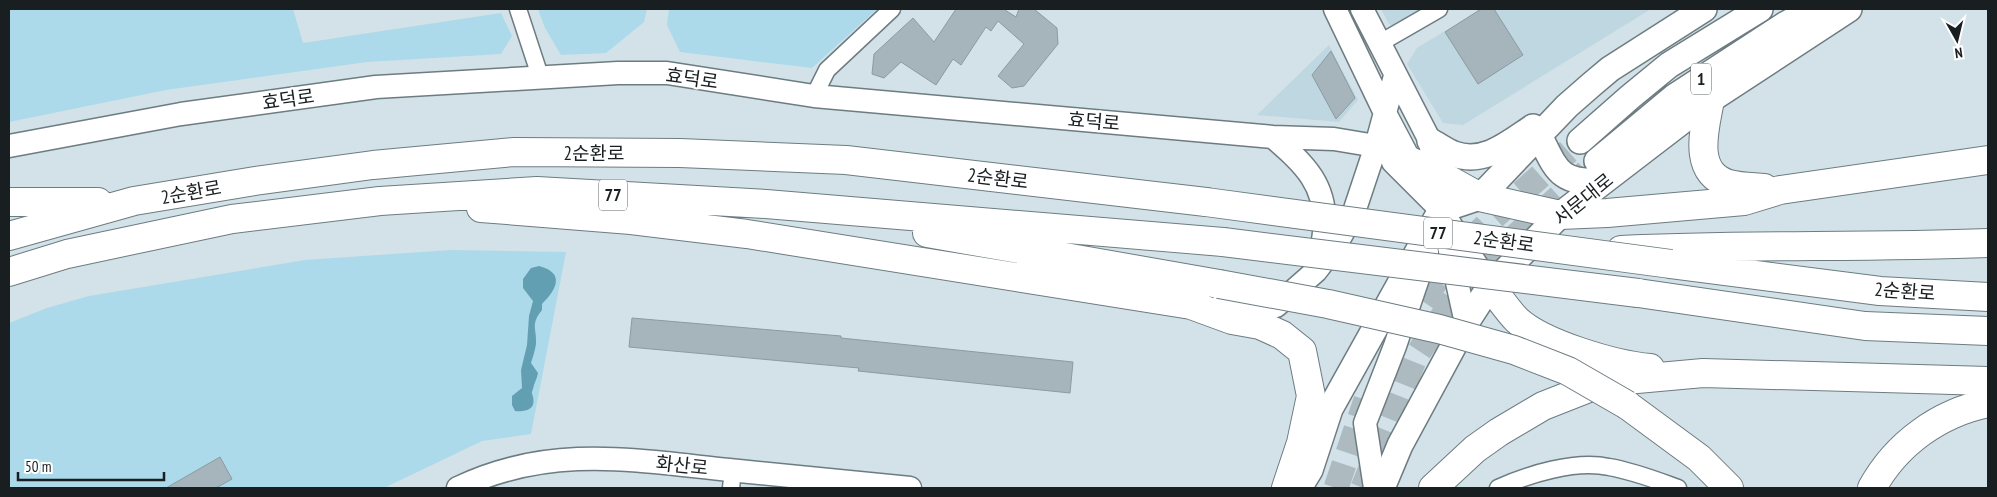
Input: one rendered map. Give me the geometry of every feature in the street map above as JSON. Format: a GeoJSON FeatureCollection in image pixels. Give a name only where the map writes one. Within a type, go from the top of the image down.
{"type":"FeatureCollection","features":[{"type":"Feature","properties":{"kind":"highway"},"geometry":{"type":"LineString","coordinates":[[1710,100],[1702,138],[1702,152],[1711,171],[1719,179],[1730,184],[1780,190]]}},
{"type":"Feature","properties":{"kind":"highway"},"geometry":{"type":"LineString","coordinates":[[1376,146],[1435,172],[1480,197],[1560,215],[1607,213],[1744,201],[1780,190],[1988,160]]}},
{"type":"Feature","properties":{"kind":"highway","name":"2순환로"},"geometry":{"type":"LineString","coordinates":[[9,236],[134,202],[255,181],[373,165],[514,152],[680,154],[846,160],[1206,202],[1880,291],[1988,296]]}},
{"type":"Feature","properties":{"kind":"highway","name":"2순환로"},"geometry":{"type":"LineString","coordinates":[[9,272],[68,254],[232,219],[380,201],[537,191],[766,204],[1222,242],[1638,293],[1865,326],[1988,332]]}},
{"type":"Feature","properties":{"kind":"highway"},"geometry":{"type":"LineString","coordinates":[[380,201],[631,220],[747,234],[1190,305],[1232,320],[1260,325],[1282,335],[1302,351],[1311,396],[1301,443],[1286,488]]}},
{"type":"Feature","properties":{"kind":"highway"},"geometry":{"type":"LineString","coordinates":[[9,202],[134,202]]}},
{"type":"Feature","properties":{"kind":"highway"},"geometry":{"type":"LineString","coordinates":[[766,204],[1328,304],[1514,350],[1568,371],[1627,405],[1699,458],[1729,488]]}},
{"type":"Feature","properties":{"kind":"highway"},"geometry":{"type":"LineString","coordinates":[[1585,252],[1700,246],[1826,247],[1988,243]]}},
{"type":"Feature","properties":{"kind":"highway"},"geometry":{"type":"LineString","coordinates":[[1490,286],[1517,320],[1543,336],[1582,352],[1627,366],[1703,373],[1988,381]]}},
{"type":"Feature","properties":{"kind":"highway"},"geometry":{"type":"LineString","coordinates":[[1433,488],[1475,449],[1499,432],[1543,406],[1604,382],[1703,373]]}},
{"type":"Feature","properties":{"kind":"highway"},"geometry":{"type":"LineString","coordinates":[[1872,488],[1882,471],[1899,450],[1927,428],[1955,414],[1988,403]]}},
{"type":"Feature","properties":{"kind":"main road"},"geometry":{"type":"LineString","coordinates":[[1299,488],[1310,470],[1330,408],[1442,210],[1480,197],[1567,106],[1610,69],[1704,9]]}},
{"type":"Feature","properties":{"kind":"main road","name":"1"},"geometry":{"type":"LineString","coordinates":[[1580,142],[1630,96],[1669,65],[1760,9]]}},
{"type":"Feature","properties":{"kind":"main road","name":"서문대로"},"geometry":{"type":"LineString","coordinates":[[1382,488],[1400,444],[1466,323],[1490,286],[1674,97],[1786,24],[1814,9]]}},
{"type":"Feature","properties":{"kind":"main road","name":"서문대로"},"geometry":{"type":"LineString","coordinates":[[1601,171],[1848,9]]}},
{"type":"Feature","properties":{"kind":"main road"},"geometry":{"type":"LineString","coordinates":[[1430,141],[1454,154],[1464,156],[1473,157],[1494,152],[1567,106]]}},
{"type":"Feature","properties":{"kind":"main road"},"geometry":{"type":"LineString","coordinates":[[1539,134],[1549,158],[1563,175],[1573,180],[1586,182],[1601,171]]}},
{"type":"Feature","properties":{"kind":"street"},"geometry":{"type":"LineString","coordinates":[[518,9],[540,76]]}},
{"type":"Feature","properties":{"kind":"street"},"geometry":{"type":"LineString","coordinates":[[814,96],[827,70],[892,9]]}},
{"type":"Feature","properties":{"kind":"street"},"geometry":{"type":"LineString","coordinates":[[1335,9],[1409,160],[1490,286]]}},
{"type":"Feature","properties":{"kind":"street"},"geometry":{"type":"LineString","coordinates":[[1362,9],[1430,141],[1442,210],[1466,323]]}},
{"type":"Feature","properties":{"kind":"street"},"geometry":{"type":"LineString","coordinates":[[1380,43],[1439,9]]}},
{"type":"Feature","properties":{"kind":"street","name":"효덕로"},"geometry":{"type":"LineString","coordinates":[[9,146],[181,114],[376,87],[540,76],[667,73],[814,96],[1273,137],[1334,139],[1376,146]]}},
{"type":"Feature","properties":{"kind":"street"},"geometry":{"type":"LineString","coordinates":[[1190,305],[1252,309],[1276,306],[1316,271],[1336,245],[1354,212],[1386,115],[1395,76]]}},
{"type":"Feature","properties":{"kind":"street"},"geometry":{"type":"LineString","coordinates":[[1273,137],[1303,164],[1319,186],[1323,204],[1324,231],[1316,271]]}},
{"type":"Feature","properties":{"kind":"street"},"geometry":{"type":"LineString","coordinates":[[1376,146],[1442,210]]}},
{"type":"Feature","properties":{"kind":"street"},"geometry":{"type":"LineString","coordinates":[[1375,488],[1365,423],[1395,346],[1442,210]]}},
{"type":"Feature","properties":{"kind":"street","name":"화산로"},"geometry":{"type":"LineString","coordinates":[[458,488],[505,470],[577,458],[639,460],[732,479],[910,488]]}},
{"type":"Feature","properties":{"kind":"street"},"geometry":{"type":"LineString","coordinates":[[1498,488],[1519,478],[1586,465],[1608,466],[1678,488]]}},
{"type":"Feature","properties":{"kind":"shaded area"},"geometry":{"type":"Polygon","coordinates":[[[9,9],[293,9],[303,43],[501,13],[512,36],[501,54],[367,62],[166,90],[9,122],[9,9]]]}},
{"type":"Feature","properties":{"kind":"shaded area"},"geometry":{"type":"Polygon","coordinates":[[[538,9],[647,9],[644,22],[606,53],[561,55],[545,28],[538,9]]]}},
{"type":"Feature","properties":{"kind":"shaded area"},"geometry":{"type":"Polygon","coordinates":[[[669,9],[877,9],[812,68],[680,52],[667,25],[669,9]]]}},
{"type":"Feature","properties":{"kind":"shaded area"},"geometry":{"type":"Polygon","coordinates":[[[1381,9],[1428,9],[1395,27],[1389,24],[1381,9]]]}},
{"type":"Feature","properties":{"kind":"shaded area"},"geometry":{"type":"Polygon","coordinates":[[[1481,9],[1651,9],[1463,125],[1443,123],[1407,64],[1417,48],[1481,9]]]}},
{"type":"Feature","properties":{"kind":"shaded area"},"geometry":{"type":"Polygon","coordinates":[[[1329,45],[1358,100],[1339,122],[1257,115],[1329,45]]]}},
{"type":"Feature","properties":{"kind":"shaded area"},"geometry":{"type":"Polygon","coordinates":[[[451,250],[566,252],[531,434],[482,441],[384,488],[9,488],[9,323],[47,308],[89,296],[305,260],[451,250]]]}},
{"type":"Feature","properties":{"kind":"shaded area"},"geometry":{"type":"Polygon","coordinates":[[[539,266],[553,273],[556,277],[556,282],[551,293],[542,304],[542,310],[535,323],[536,344],[531,363],[538,373],[532,392],[533,405],[526,410],[515,411],[512,405],[512,396],[522,388],[521,370],[527,345],[529,316],[533,301],[523,288],[523,279],[531,268],[539,266]]]}},
{"type":"Feature","properties":{"kind":"building"},"geometry":{"type":"Polygon","coordinates":[[[956,9],[1006,9],[1016,17],[1019,9],[1034,9],[1057,28],[1058,44],[1024,86],[1012,88],[998,76],[1024,44],[998,21],[991,31],[986,27],[961,65],[953,59],[936,85],[901,62],[884,78],[872,74],[874,54],[913,18],[934,42],[956,9]]]}},
{"type":"Feature","properties":{"kind":"building"},"geometry":{"type":"Polygon","coordinates":[[[1481,9],[1494,9],[1523,55],[1478,84],[1445,32],[1481,9]]]}},
{"type":"Feature","properties":{"kind":"building"},"geometry":{"type":"Polygon","coordinates":[[[1331,51],[1355,98],[1336,119],[1312,75],[1331,51]]]}},
{"type":"Feature","properties":{"kind":"building"},"geometry":{"type":"Polygon","coordinates":[[[632,318],[841,336],[841,338],[1073,362],[1070,393],[858,371],[859,368],[629,347],[632,318]]]}},
{"type":"Feature","properties":{"kind":"building"},"geometry":{"type":"Polygon","coordinates":[[[220,457],[232,479],[216,488],[166,488],[220,457]]]}},
{"type":"Feature","properties":{"kind":"tunnel"},"geometry":{"type":"LineString","coordinates":[[1402,332],[1447,265],[1493,218],[1580,141]]}},
{"type":"Feature","properties":{"kind":"tunnel"},"geometry":{"type":"LineString","coordinates":[[1363,488],[1415,358],[1466,281],[1592,167]]}},
{"type":"Feature","properties":{"kind":"tunnel"},"geometry":{"type":"LineString","coordinates":[[1336,488],[1366,400]]}}]}
